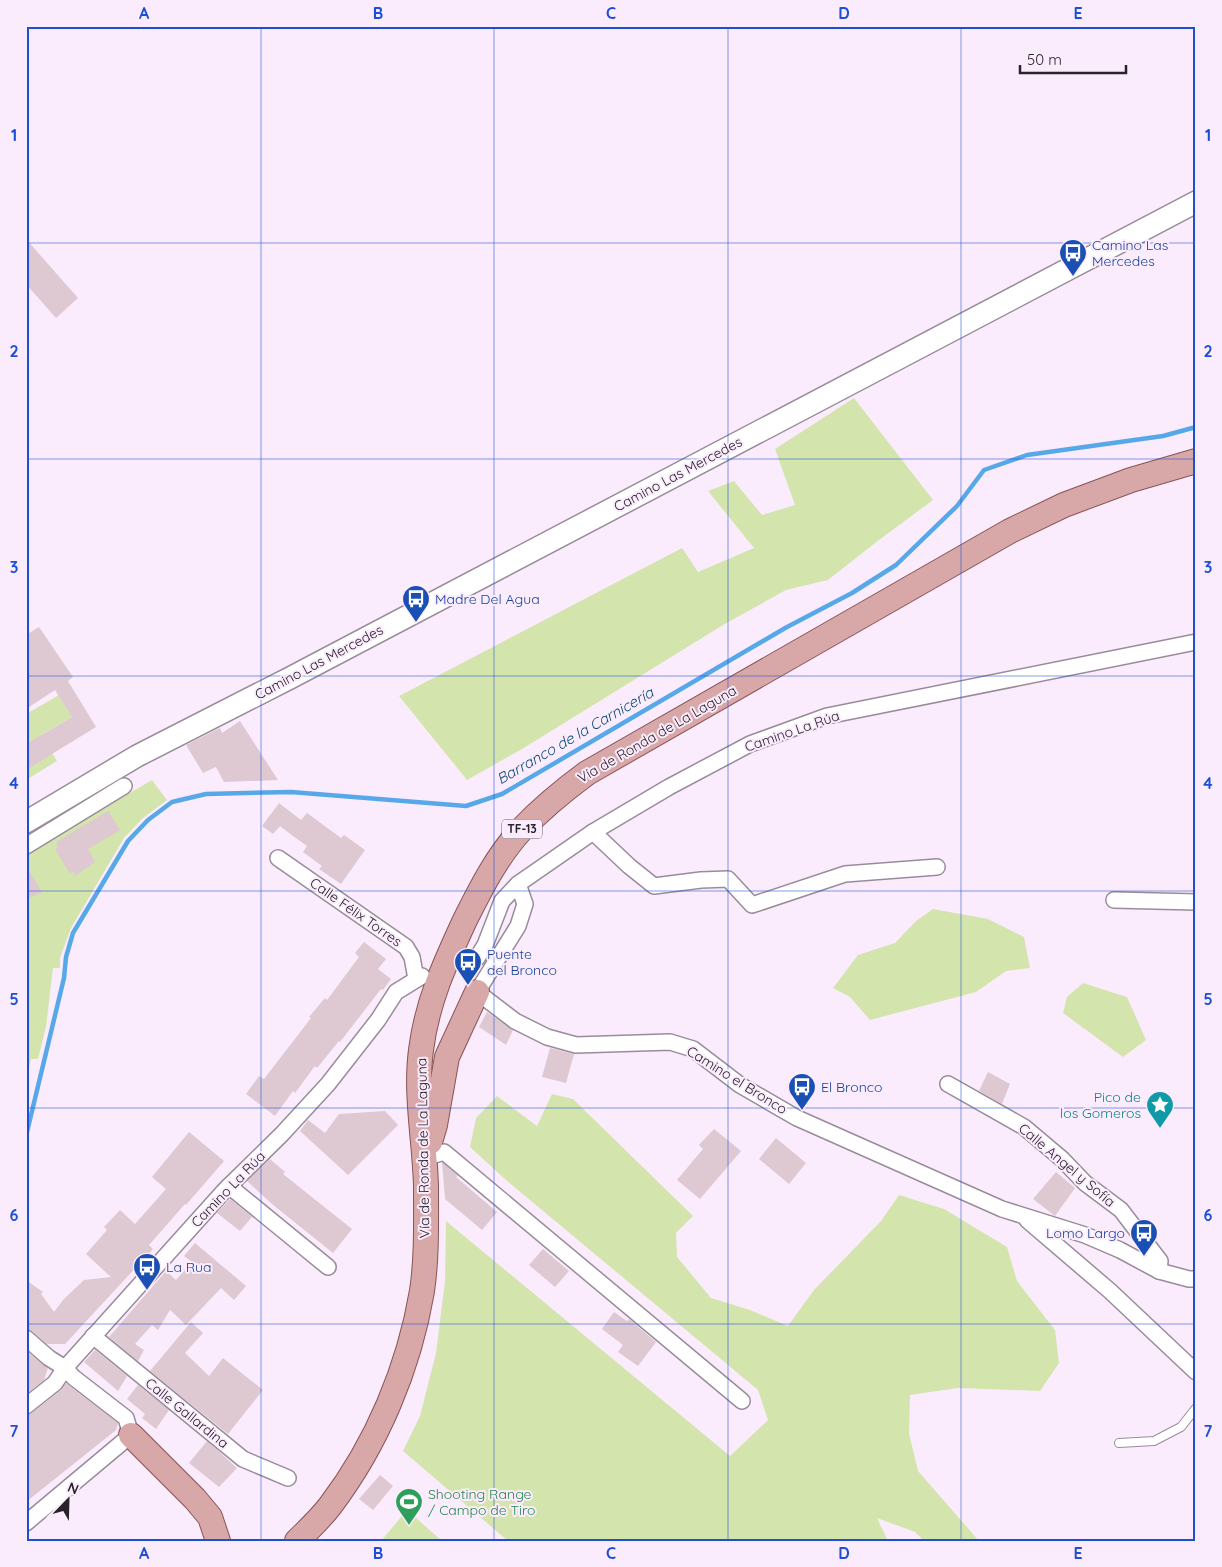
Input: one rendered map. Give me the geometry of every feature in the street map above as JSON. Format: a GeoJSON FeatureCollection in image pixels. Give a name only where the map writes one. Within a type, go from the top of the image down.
{"type":"FeatureCollection","features":[{"type":"Feature","properties":{"kind":"main road","name":"Camino Las Mercedes"},"geometry":{"type":"LineString","coordinates":[[26,822],[160,744],[1196,202]]}},
{"type":"Feature","properties":{"kind":"main road","name":"Vía de Ronda de La Laguna"},"geometry":{"type":"LineString","coordinates":[[297,1541],[329,1507],[360,1461],[381,1420],[400,1376],[422,1290],[427,1231],[425,1158],[420,1101],[421,1051],[428,1010],[443,966],[482,885],[521,830],[554,798],[587,773],[1010,531],[1064,505],[1131,480],[1196,461]]}},
{"type":"Feature","properties":{"kind":"main road"},"geometry":{"type":"LineString","coordinates":[[425,1158],[435,1124],[447,1057],[477,992]]}},
{"type":"Feature","properties":{"kind":"main road"},"geometry":{"type":"LineString","coordinates":[[131,1435],[195,1499],[210,1517],[218,1541]]}},
{"type":"Feature","properties":{"kind":"street","name":"Camino La Rúa"},"geometry":{"type":"LineString","coordinates":[[465,964],[477,958],[485,946],[502,901],[518,884],[593,832],[670,787],[750,744],[828,716],[1194,647]]}},
{"type":"Feature","properties":{"kind":"street"},"geometry":{"type":"LineString","coordinates":[[26,846],[124,786]]}},
{"type":"Feature","properties":{"kind":"street"},"geometry":{"type":"LineString","coordinates":[[593,832],[629,866],[654,886],[701,880],[728,879],[752,905],[845,874],[938,867]]}},
{"type":"Feature","properties":{"kind":"street","name":"Calle Félix Torres"},"geometry":{"type":"LineString","coordinates":[[278,858],[406,947],[412,957],[419,977]]}},
{"type":"Feature","properties":{"kind":"street"},"geometry":{"type":"LineString","coordinates":[[477,992],[518,926],[525,904],[518,884]]}},
{"type":"Feature","properties":{"kind":"street"},"geometry":{"type":"LineString","coordinates":[[1114,900],[1196,902]]}},
{"type":"Feature","properties":{"kind":"street","name":"Camino La Rúa"},"geometry":{"type":"LineString","coordinates":[[26,1406],[55,1383],[65,1368],[93,1336],[229,1186],[282,1134],[328,1084],[378,1020],[396,992],[419,977]]}},
{"type":"Feature","properties":{"kind":"street","name":"Camino el Bronco"},"geometry":{"type":"LineString","coordinates":[[477,992],[514,1021],[547,1037],[576,1045],[670,1042],[693,1049],[740,1085],[797,1118],[993,1205],[1085,1235],[1120,1250],[1159,1271],[1196,1279]]}},
{"type":"Feature","properties":{"kind":"street","name":"Calle Angel y Sofía"},"geometry":{"type":"LineString","coordinates":[[948,1084],[1024,1126],[1062,1159],[1085,1183],[1120,1210],[1160,1262],[1159,1271]]}},
{"type":"Feature","properties":{"kind":"street"},"geometry":{"type":"LineString","coordinates":[[425,1158],[444,1152],[742,1401]]}},
{"type":"Feature","properties":{"kind":"street"},"geometry":{"type":"LineString","coordinates":[[229,1186],[328,1267]]}},
{"type":"Feature","properties":{"kind":"street"},"geometry":{"type":"LineString","coordinates":[[1022,1215],[1110,1291],[1196,1372]]}},
{"type":"Feature","properties":{"kind":"street","name":"Calle Gallardina"},"geometry":{"type":"LineString","coordinates":[[93,1336],[243,1459],[288,1478]]}},
{"type":"Feature","properties":{"kind":"street"},"geometry":{"type":"LineString","coordinates":[[26,1338],[126,1418],[131,1435],[26,1523]]}},
{"type":"Feature","properties":{"kind":"lane"},"geometry":{"type":"LineString","coordinates":[[1119,1443],[1154,1441],[1181,1426],[1196,1408]]}},
{"type":"Feature","properties":{"kind":"green space"},"geometry":{"type":"Polygon","coordinates":[[[854,398],[933,500],[828,580],[786,590],[723,625],[522,749],[467,780],[399,696],[682,548],[698,572],[754,548],[708,491],[734,481],[762,515],[795,505],[775,449],[854,398]]]}},
{"type":"Feature","properties":{"kind":"green space"},"geometry":{"type":"Polygon","coordinates":[[[59,695],[72,717],[41,735],[57,761],[26,780],[26,714],[59,695]]]}},
{"type":"Feature","properties":{"kind":"green space"},"geometry":{"type":"Polygon","coordinates":[[[152,780],[167,800],[143,818],[124,838],[71,928],[60,958],[60,968],[53,968],[46,1027],[38,1059],[31,1059],[28,1074],[26,1075],[26,854],[152,780]]]}},
{"type":"Feature","properties":{"kind":"green space"},"geometry":{"type":"Polygon","coordinates":[[[933,909],[988,919],[1024,937],[1030,968],[1006,971],[976,992],[870,1020],[850,997],[833,988],[858,955],[895,943],[916,921],[933,909]]]}},
{"type":"Feature","properties":{"kind":"green space"},"geometry":{"type":"Polygon","coordinates":[[[1083,983],[1127,997],[1146,1040],[1123,1057],[1063,1013],[1067,997],[1083,983]]]}},
{"type":"Feature","properties":{"kind":"green space"},"geometry":{"type":"Polygon","coordinates":[[[552,1094],[573,1099],[693,1216],[676,1233],[677,1257],[711,1298],[750,1310],[788,1326],[814,1290],[881,1221],[899,1195],[944,1209],[1007,1247],[1017,1281],[1055,1330],[1059,1363],[1040,1391],[958,1388],[910,1395],[909,1433],[918,1471],[979,1541],[924,1541],[915,1532],[877,1518],[888,1541],[508,1541],[403,1451],[420,1416],[436,1353],[445,1281],[446,1221],[730,1456],[768,1420],[758,1390],[506,1180],[470,1147],[476,1118],[497,1096],[537,1126],[552,1094]]]}},
{"type":"Feature","properties":{"kind":"green space","name":"Shooting Range / Campo de Tiro"},"geometry":{"type":"Polygon","coordinates":[[[407,1510],[442,1541],[381,1541],[407,1510]]]}},
{"type":"Feature","properties":{"kind":"building"},"geometry":{"type":"Polygon","coordinates":[[[26,239],[78,298],[56,318],[26,284],[26,239]]]}},
{"type":"Feature","properties":{"kind":"building"},"geometry":{"type":"Polygon","coordinates":[[[39,627],[73,677],[68,681],[96,727],[26,770],[26,744],[72,717],[55,690],[26,709],[26,635],[39,627]]]}},
{"type":"Feature","properties":{"kind":"building"},"geometry":{"type":"Polygon","coordinates":[[[240,721],[278,780],[224,782],[216,767],[203,773],[186,745],[220,728],[222,733],[240,721]]]}},
{"type":"Feature","properties":{"kind":"building"},"geometry":{"type":"Polygon","coordinates":[[[279,803],[301,820],[307,813],[341,838],[344,835],[365,850],[341,884],[319,869],[322,866],[303,852],[307,846],[280,826],[273,834],[262,826],[279,803]]]}},
{"type":"Feature","properties":{"kind":"building"},"geometry":{"type":"Polygon","coordinates":[[[108,811],[120,830],[88,849],[95,862],[75,876],[73,871],[70,874],[55,849],[58,848],[56,842],[108,811]]]}},
{"type":"Feature","properties":{"kind":"building"},"geometry":{"type":"Polygon","coordinates":[[[26,866],[42,892],[26,900],[26,866]]]}},
{"type":"Feature","properties":{"kind":"building"},"geometry":{"type":"Polygon","coordinates":[[[364,942],[386,959],[378,969],[391,979],[340,1042],[317,1068],[315,1066],[295,1093],[293,1091],[275,1116],[246,1094],[259,1076],[264,1079],[311,1018],[309,1017],[325,998],[327,1000],[359,957],[355,953],[364,942]]]}},
{"type":"Feature","properties":{"kind":"building"},"geometry":{"type":"Polygon","coordinates":[[[487,1012],[513,1030],[506,1045],[479,1027],[487,1012]]]}},
{"type":"Feature","properties":{"kind":"building"},"geometry":{"type":"Polygon","coordinates":[[[550,1048],[574,1054],[566,1083],[542,1077],[550,1048]]]}},
{"type":"Feature","properties":{"kind":"building"},"geometry":{"type":"Polygon","coordinates":[[[988,1072],[1010,1084],[1002,1104],[979,1091],[988,1072]]]}},
{"type":"Feature","properties":{"kind":"building"},"geometry":{"type":"Polygon","coordinates":[[[385,1111],[398,1125],[348,1175],[300,1131],[308,1120],[325,1133],[339,1114],[385,1111]]]}},
{"type":"Feature","properties":{"kind":"building"},"geometry":{"type":"Polygon","coordinates":[[[714,1129],[741,1151],[700,1199],[677,1180],[703,1149],[699,1145],[714,1129]]]}},
{"type":"Feature","properties":{"kind":"building"},"geometry":{"type":"Polygon","coordinates":[[[189,1132],[224,1161],[149,1245],[153,1249],[65,1344],[47,1344],[32,1331],[26,1329],[26,1280],[43,1292],[41,1294],[54,1312],[63,1300],[84,1280],[111,1277],[86,1254],[107,1230],[104,1227],[120,1210],[135,1224],[166,1189],[152,1177],[189,1132]]]}},
{"type":"Feature","properties":{"kind":"building"},"geometry":{"type":"Polygon","coordinates":[[[776,1138],[806,1163],[789,1184],[759,1159],[776,1138]]]}},
{"type":"Feature","properties":{"kind":"building"},"geometry":{"type":"Polygon","coordinates":[[[270,1159],[285,1172],[283,1174],[352,1229],[333,1253],[272,1204],[247,1181],[270,1159]]]}},
{"type":"Feature","properties":{"kind":"building"},"geometry":{"type":"Polygon","coordinates":[[[442,1162],[458,1176],[456,1177],[497,1212],[482,1230],[445,1199],[442,1162]]]}},
{"type":"Feature","properties":{"kind":"building"},"geometry":{"type":"Polygon","coordinates":[[[1056,1172],[1075,1188],[1055,1216],[1033,1199],[1056,1172]]]}},
{"type":"Feature","properties":{"kind":"building"},"geometry":{"type":"Polygon","coordinates":[[[230,1199],[252,1217],[240,1231],[217,1213],[230,1199]]]}},
{"type":"Feature","properties":{"kind":"building"},"geometry":{"type":"Polygon","coordinates":[[[195,1243],[246,1286],[234,1300],[221,1288],[186,1325],[170,1310],[158,1330],[152,1325],[135,1344],[144,1350],[138,1361],[109,1337],[166,1271],[176,1280],[192,1262],[184,1256],[195,1243]]]}},
{"type":"Feature","properties":{"kind":"building"},"geometry":{"type":"Polygon","coordinates":[[[543,1249],[569,1271],[555,1287],[529,1265],[543,1249]]]}},
{"type":"Feature","properties":{"kind":"building"},"geometry":{"type":"Polygon","coordinates":[[[614,1312],[627,1321],[629,1319],[656,1342],[638,1366],[618,1352],[623,1345],[602,1329],[614,1312]]]}},
{"type":"Feature","properties":{"kind":"building"},"geometry":{"type":"Polygon","coordinates":[[[191,1322],[203,1333],[185,1353],[209,1376],[223,1358],[263,1390],[228,1434],[150,1371],[191,1322]]]}},
{"type":"Feature","properties":{"kind":"building"},"geometry":{"type":"Polygon","coordinates":[[[95,1350],[127,1376],[118,1391],[84,1362],[95,1350]]]}},
{"type":"Feature","properties":{"kind":"building"},"geometry":{"type":"Polygon","coordinates":[[[26,1351],[48,1368],[44,1380],[26,1394],[26,1351]]]}},
{"type":"Feature","properties":{"kind":"building"},"geometry":{"type":"Polygon","coordinates":[[[65,1384],[118,1423],[116,1430],[26,1502],[26,1415],[32,1413],[61,1390],[65,1384]]]}},
{"type":"Feature","properties":{"kind":"building"},"geometry":{"type":"Polygon","coordinates":[[[138,1385],[169,1410],[156,1429],[142,1418],[145,1414],[127,1399],[138,1385]]]}},
{"type":"Feature","properties":{"kind":"building"},"geometry":{"type":"Polygon","coordinates":[[[207,1441],[237,1468],[219,1487],[189,1463],[207,1441]]]}},
{"type":"Feature","properties":{"kind":"building"},"geometry":{"type":"Polygon","coordinates":[[[380,1475],[393,1486],[373,1510],[359,1499],[380,1475]]]}},
{"type":"Feature","properties":{"kind":"waterway","name":"Barranco de la Carnicería"},"geometry":{"type":"LineString","coordinates":[[26,1136],[73,933],[128,841],[148,820],[172,802],[206,794],[291,792],[466,806],[502,794],[787,627],[852,593],[896,565],[957,506],[984,470],[1027,455],[1163,436],[1196,427]]}},
{"type":"Feature","properties":{"kind":"place","name":"Camino Las Mercedes"},"geometry":{"type":"Point","coordinates":[1073,277]}},
{"type":"Feature","properties":{"kind":"place","name":"Madre Del Agua"},"geometry":{"type":"Point","coordinates":[416,623]}},
{"type":"Feature","properties":{"kind":"place","name":"Puente del Bronco"},"geometry":{"type":"Point","coordinates":[468,986]}},
{"type":"Feature","properties":{"kind":"place","name":"El Bronco"},"geometry":{"type":"Point","coordinates":[802,1111]}},
{"type":"Feature","properties":{"kind":"place","name":"Pico de los Gomeros"},"geometry":{"type":"Point","coordinates":[1160,1129]}},
{"type":"Feature","properties":{"kind":"place","name":"Lomo Largo"},"geometry":{"type":"Point","coordinates":[1144,1257]}},
{"type":"Feature","properties":{"kind":"place","name":"La Rua"},"geometry":{"type":"Point","coordinates":[147,1291]}},
{"type":"Feature","properties":{"kind":"place","name":"Shooting Range / Campo de Tiro"},"geometry":{"type":"Point","coordinates":[409,1526]}}]}
